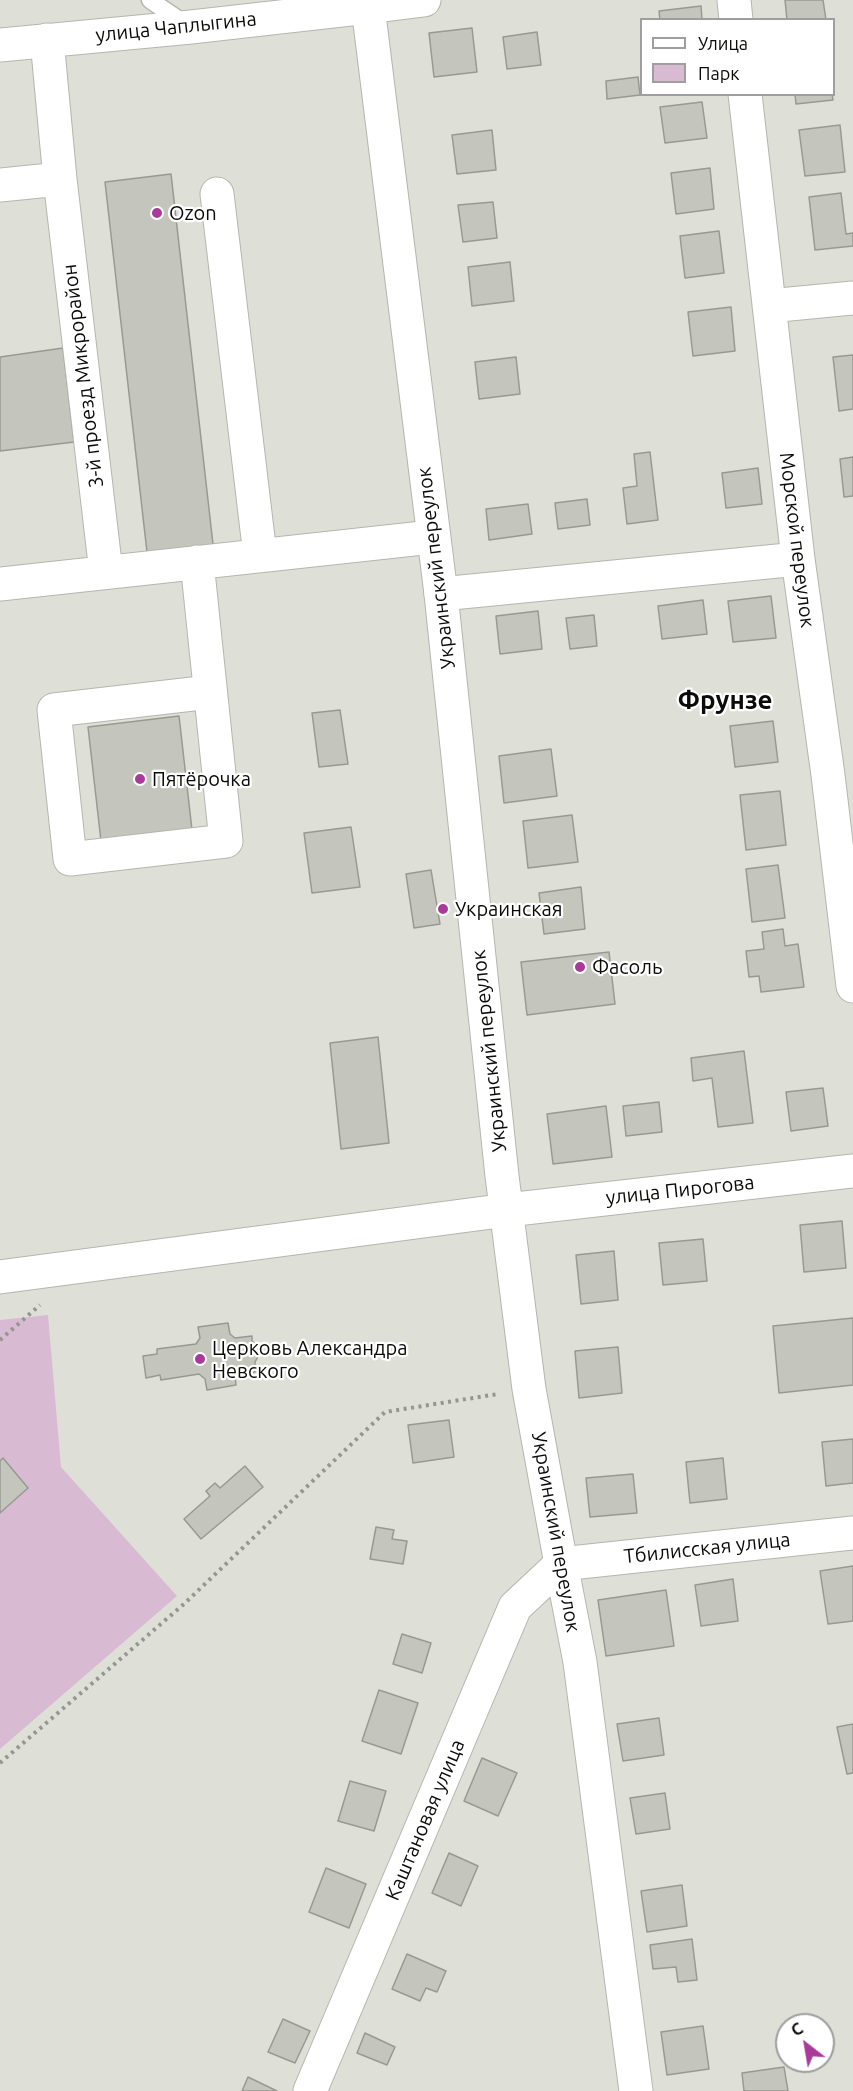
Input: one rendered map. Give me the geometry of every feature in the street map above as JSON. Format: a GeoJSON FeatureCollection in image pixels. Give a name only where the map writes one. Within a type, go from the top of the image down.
{"type":"FeatureCollection","features":[{"type":"Feature","properties":{"kind":"street","name":"улица Чаплыгина"},"geometry":{"type":"LineString","coordinates":[[0,45],[190,27],[368,3],[424,0]]}},
{"type":"Feature","properties":{"kind":"street"},"geometry":{"type":"LineString","coordinates":[[734,0],[736,18]]}},
{"type":"Feature","properties":{"kind":"street","name":"Украинский переулок"},"geometry":{"type":"LineString","coordinates":[[368,3],[432,537],[441,594],[502,1176],[530,1389],[580,1662],[636,2091]]}},
{"type":"Feature","properties":{"kind":"street","name":"3-й проезд Микрорайон"},"geometry":{"type":"LineString","coordinates":[[47,40],[60,179],[106,572]]}},
{"type":"Feature","properties":{"kind":"street","name":"Морской переулок"},"geometry":{"type":"LineString","coordinates":[[745,96],[798,559],[841,774],[853,986]]}},
{"type":"Feature","properties":{"kind":"street"},"geometry":{"type":"LineString","coordinates":[[0,185],[60,179]]}},
{"type":"Feature","properties":{"kind":"street"},"geometry":{"type":"LineString","coordinates":[[216,194],[260,555]]}},
{"type":"Feature","properties":{"kind":"street"},"geometry":{"type":"LineString","coordinates":[[769,306],[853,298]]}},
{"type":"Feature","properties":{"kind":"street"},"geometry":{"type":"LineString","coordinates":[[0,584],[432,537]]}},
{"type":"Feature","properties":{"kind":"street"},"geometry":{"type":"LineString","coordinates":[[441,594],[798,559]]}},
{"type":"Feature","properties":{"kind":"street"},"geometry":{"type":"LineString","coordinates":[[197,562],[226,842],[70,859],[54,710],[210,692]]}},
{"type":"Feature","properties":{"kind":"street","name":"улица Пирогова"},"geometry":{"type":"LineString","coordinates":[[0,1277],[507,1210],[853,1171]]}},
{"type":"Feature","properties":{"kind":"street","name":"Тбилисская улица"},"geometry":{"type":"LineString","coordinates":[[561,1564],[853,1533]]}},
{"type":"Feature","properties":{"kind":"street","name":"Каштановая улица"},"geometry":{"type":"LineString","coordinates":[[310,2091],[515,1606],[561,1564]]}},
{"type":"Feature","properties":{"kind":"lane"},"geometry":{"type":"LineString","coordinates":[[150,0],[190,27]]}},
{"type":"Feature","properties":{"kind":"path"},"geometry":{"type":"LineString","coordinates":[[0,1340],[45,1302],[43,1271]]}},
{"type":"Feature","properties":{"kind":"path"},"geometry":{"type":"LineString","coordinates":[[0,1763],[184,1604],[385,1412],[530,1389]]}},
{"type":"Feature","properties":{"kind":"green space"},"geometry":{"type":"Polygon","coordinates":[[[48,1315],[61,1467],[177,1596],[0,1749],[0,1320],[48,1315]]]}},
{"type":"Feature","properties":{"kind":"building"},"geometry":{"type":"Polygon","coordinates":[[[785,0],[823,0],[826,18],[787,18],[785,0]]]}},
{"type":"Feature","properties":{"kind":"building"},"geometry":{"type":"Polygon","coordinates":[[[701,6],[702,18],[660,18],[659,11],[701,6]]]}},
{"type":"Feature","properties":{"kind":"building"},"geometry":{"type":"Polygon","coordinates":[[[472,28],[477,72],[434,77],[429,33],[472,28]]]}},
{"type":"Feature","properties":{"kind":"building"},"geometry":{"type":"Polygon","coordinates":[[[537,32],[541,65],[507,69],[503,37],[537,32]]]}},
{"type":"Feature","properties":{"kind":"building"},"geometry":{"type":"Polygon","coordinates":[[[638,77],[640,95],[607,99],[606,81],[638,77]]]}},
{"type":"Feature","properties":{"kind":"building"},"geometry":{"type":"Polygon","coordinates":[[[795,96],[832,96],[833,100],[796,104],[795,96]]]}},
{"type":"Feature","properties":{"kind":"building"},"geometry":{"type":"Polygon","coordinates":[[[702,102],[707,138],[665,143],[660,107],[702,102]]]}},
{"type":"Feature","properties":{"kind":"building"},"geometry":{"type":"Polygon","coordinates":[[[840,125],[845,172],[805,176],[799,130],[840,125]]]}},
{"type":"Feature","properties":{"kind":"building"},"geometry":{"type":"Polygon","coordinates":[[[492,130],[496,170],[457,174],[452,135],[492,130]]]}},
{"type":"Feature","properties":{"kind":"building"},"geometry":{"type":"Polygon","coordinates":[[[710,168],[714,209],[676,214],[671,173],[710,168]]]}},
{"type":"Feature","properties":{"kind":"building"},"geometry":{"type":"Polygon","coordinates":[[[171,174],[214,553],[148,561],[105,182],[171,174]]]}},
{"type":"Feature","properties":{"kind":"building"},"geometry":{"type":"Polygon","coordinates":[[[841,193],[846,234],[853,233],[853,246],[815,250],[809,197],[841,193]]]}},
{"type":"Feature","properties":{"kind":"building"},"geometry":{"type":"Polygon","coordinates":[[[493,202],[497,238],[463,242],[458,205],[493,202]]]}},
{"type":"Feature","properties":{"kind":"building"},"geometry":{"type":"Polygon","coordinates":[[[719,231],[724,273],[685,278],[680,236],[719,231]]]}},
{"type":"Feature","properties":{"kind":"building"},"geometry":{"type":"Polygon","coordinates":[[[510,262],[514,301],[472,306],[468,267],[510,262]]]}},
{"type":"Feature","properties":{"kind":"building"},"geometry":{"type":"Polygon","coordinates":[[[731,307],[735,351],[693,356],[688,312],[731,307]]]}},
{"type":"Feature","properties":{"kind":"building"},"geometry":{"type":"Polygon","coordinates":[[[63,348],[74,442],[0,451],[0,357],[63,348]]]}},
{"type":"Feature","properties":{"kind":"building"},"geometry":{"type":"Polygon","coordinates":[[[853,355],[853,409],[839,411],[833,357],[853,355]]]}},
{"type":"Feature","properties":{"kind":"building"},"geometry":{"type":"Polygon","coordinates":[[[516,357],[520,394],[479,399],[475,362],[516,357]]]}},
{"type":"Feature","properties":{"kind":"building"},"geometry":{"type":"Polygon","coordinates":[[[650,452],[658,520],[627,524],[623,488],[637,486],[634,454],[650,452]]]}},
{"type":"Feature","properties":{"kind":"building"},"geometry":{"type":"Polygon","coordinates":[[[853,457],[853,496],[844,497],[840,459],[853,457]]]}},
{"type":"Feature","properties":{"kind":"building"},"geometry":{"type":"Polygon","coordinates":[[[758,468],[762,504],[726,508],[722,473],[758,468]]]}},
{"type":"Feature","properties":{"kind":"building"},"geometry":{"type":"Polygon","coordinates":[[[587,499],[590,525],[558,529],[555,503],[587,499]]]}},
{"type":"Feature","properties":{"kind":"building"},"geometry":{"type":"Polygon","coordinates":[[[528,504],[532,534],[489,540],[486,509],[528,504]]]}},
{"type":"Feature","properties":{"kind":"building"},"geometry":{"type":"Polygon","coordinates":[[[771,596],[776,638],[733,642],[728,601],[771,596]]]}},
{"type":"Feature","properties":{"kind":"building"},"geometry":{"type":"Polygon","coordinates":[[[703,600],[707,634],[662,639],[658,606],[703,600]]]}},
{"type":"Feature","properties":{"kind":"building"},"geometry":{"type":"Polygon","coordinates":[[[538,611],[542,649],[500,654],[496,616],[538,611]]]}},
{"type":"Feature","properties":{"kind":"building"},"geometry":{"type":"Polygon","coordinates":[[[594,615],[597,646],[570,649],[566,618],[594,615]]]}},
{"type":"Feature","properties":{"kind":"building"},"geometry":{"type":"Polygon","coordinates":[[[340,710],[348,764],[319,767],[312,713],[340,710]]]}},
{"type":"Feature","properties":{"kind":"building","name":"Пятёрочка"},"geometry":{"type":"Polygon","coordinates":[[[179,716],[192,830],[101,841],[88,727],[179,716]]]}},
{"type":"Feature","properties":{"kind":"building"},"geometry":{"type":"Polygon","coordinates":[[[773,721],[778,762],[735,767],[730,726],[773,721]]]}},
{"type":"Feature","properties":{"kind":"building"},"geometry":{"type":"Polygon","coordinates":[[[551,749],[557,796],[504,803],[499,756],[551,749]]]}},
{"type":"Feature","properties":{"kind":"building"},"geometry":{"type":"Polygon","coordinates":[[[780,791],[786,845],[746,850],[740,795],[780,791]]]}},
{"type":"Feature","properties":{"kind":"building"},"geometry":{"type":"Polygon","coordinates":[[[572,815],[578,862],[528,868],[523,821],[572,815]]]}},
{"type":"Feature","properties":{"kind":"building"},"geometry":{"type":"Polygon","coordinates":[[[351,827],[360,887],[312,893],[304,833],[351,827]]]}},
{"type":"Feature","properties":{"kind":"building"},"geometry":{"type":"Polygon","coordinates":[[[778,865],[785,918],[752,922],[746,869],[778,865]]]}},
{"type":"Feature","properties":{"kind":"building"},"geometry":{"type":"Polygon","coordinates":[[[431,870],[440,924],[414,928],[406,874],[431,870]]]}},
{"type":"Feature","properties":{"kind":"building"},"geometry":{"type":"Polygon","coordinates":[[[581,887],[585,929],[544,934],[539,893],[581,887]]]}},
{"type":"Feature","properties":{"kind":"building"},"geometry":{"type":"Polygon","coordinates":[[[783,929],[785,946],[798,944],[804,987],[761,992],[759,976],[749,977],[746,951],[764,949],[762,932],[783,929]]]}},
{"type":"Feature","properties":{"kind":"building"},"geometry":{"type":"Polygon","coordinates":[[[609,952],[615,1004],[527,1015],[521,962],[609,952]]]}},
{"type":"Feature","properties":{"kind":"building"},"geometry":{"type":"Polygon","coordinates":[[[378,1037],[389,1143],[341,1149],[330,1043],[378,1037]]]}},
{"type":"Feature","properties":{"kind":"building"},"geometry":{"type":"Polygon","coordinates":[[[744,1051],[753,1123],[718,1127],[712,1078],[693,1081],[691,1058],[744,1051]]]}},
{"type":"Feature","properties":{"kind":"building"},"geometry":{"type":"Polygon","coordinates":[[[823,1088],[828,1126],[791,1131],[786,1092],[823,1088]]]}},
{"type":"Feature","properties":{"kind":"building"},"geometry":{"type":"Polygon","coordinates":[[[659,1102],[662,1132],[626,1136],[623,1106],[659,1102]]]}},
{"type":"Feature","properties":{"kind":"building"},"geometry":{"type":"Polygon","coordinates":[[[606,1106],[612,1157],[553,1164],[547,1114],[606,1106]]]}},
{"type":"Feature","properties":{"kind":"building"},"geometry":{"type":"Polygon","coordinates":[[[842,1221],[846,1268],[804,1272],[800,1225],[842,1221]]]}},
{"type":"Feature","properties":{"kind":"building"},"geometry":{"type":"Polygon","coordinates":[[[703,1239],[707,1281],[663,1285],[659,1243],[703,1239]]]}},
{"type":"Feature","properties":{"kind":"building"},"geometry":{"type":"Polygon","coordinates":[[[614,1251],[618,1300],[581,1304],[576,1255],[614,1251]]]}},
{"type":"Feature","properties":{"kind":"building"},"geometry":{"type":"Polygon","coordinates":[[[853,1318],[853,1385],[779,1393],[773,1326],[853,1318]]]}},
{"type":"Feature","properties":{"kind":"building","name":"Церковь Александра Невского"},"geometry":{"type":"Polygon","coordinates":[[[228,1323],[230,1334],[235,1338],[252,1336],[252,1341],[258,1346],[259,1355],[255,1362],[255,1372],[239,1374],[238,1371],[235,1375],[236,1385],[207,1390],[205,1379],[199,1374],[161,1380],[160,1375],[146,1378],[143,1356],[157,1354],[157,1349],[196,1344],[200,1338],[198,1327],[228,1323]]]}},
{"type":"Feature","properties":{"kind":"building"},"geometry":{"type":"Polygon","coordinates":[[[618,1347],[622,1393],[579,1398],[575,1351],[618,1347]]]}},
{"type":"Feature","properties":{"kind":"building"},"geometry":{"type":"Polygon","coordinates":[[[449,1420],[454,1457],[413,1463],[408,1425],[449,1420]]]}},
{"type":"Feature","properties":{"kind":"building"},"geometry":{"type":"Polygon","coordinates":[[[853,1439],[853,1483],[826,1486],[822,1442],[853,1439]]]}},
{"type":"Feature","properties":{"kind":"building"},"geometry":{"type":"Polygon","coordinates":[[[3,1458],[28,1488],[0,1513],[0,1461],[3,1458]]]}},
{"type":"Feature","properties":{"kind":"building"},"geometry":{"type":"Polygon","coordinates":[[[723,1458],[727,1499],[690,1503],[686,1462],[723,1458]]]}},
{"type":"Feature","properties":{"kind":"building"},"geometry":{"type":"Polygon","coordinates":[[[245,1466],[263,1487],[201,1539],[184,1519],[210,1496],[206,1491],[215,1483],[220,1488],[245,1466]]]}},
{"type":"Feature","properties":{"kind":"building"},"geometry":{"type":"Polygon","coordinates":[[[633,1474],[637,1513],[590,1517],[586,1478],[633,1474]]]}},
{"type":"Feature","properties":{"kind":"building"},"geometry":{"type":"Polygon","coordinates":[[[376,1527],[394,1530],[392,1539],[407,1541],[403,1564],[370,1559],[376,1527]]]}},
{"type":"Feature","properties":{"kind":"building"},"geometry":{"type":"Polygon","coordinates":[[[853,1566],[853,1621],[828,1624],[820,1571],[853,1566]]]}},
{"type":"Feature","properties":{"kind":"building"},"geometry":{"type":"Polygon","coordinates":[[[733,1579],[738,1621],[701,1626],[695,1585],[733,1579]]]}},
{"type":"Feature","properties":{"kind":"building"},"geometry":{"type":"Polygon","coordinates":[[[666,1590],[674,1646],[606,1656],[598,1600],[666,1590]]]}},
{"type":"Feature","properties":{"kind":"building"},"geometry":{"type":"Polygon","coordinates":[[[402,1634],[431,1643],[422,1673],[393,1664],[402,1634]]]}},
{"type":"Feature","properties":{"kind":"building"},"geometry":{"type":"Polygon","coordinates":[[[379,1690],[418,1703],[401,1754],[362,1741],[379,1690]]]}},
{"type":"Feature","properties":{"kind":"building"},"geometry":{"type":"Polygon","coordinates":[[[659,1718],[664,1755],[623,1761],[617,1724],[659,1718]]]}},
{"type":"Feature","properties":{"kind":"building"},"geometry":{"type":"Polygon","coordinates":[[[853,1724],[853,1773],[847,1774],[837,1727],[853,1724]]]}},
{"type":"Feature","properties":{"kind":"building"},"geometry":{"type":"Polygon","coordinates":[[[482,1758],[517,1773],[498,1816],[464,1801],[482,1758]]]}},
{"type":"Feature","properties":{"kind":"building"},"geometry":{"type":"Polygon","coordinates":[[[350,1781],[386,1791],[374,1831],[338,1821],[350,1781]]]}},
{"type":"Feature","properties":{"kind":"building"},"geometry":{"type":"Polygon","coordinates":[[[665,1793],[670,1829],[636,1834],[630,1798],[665,1793]]]}},
{"type":"Feature","properties":{"kind":"building"},"geometry":{"type":"Polygon","coordinates":[[[449,1853],[478,1866],[461,1906],[432,1893],[449,1853]]]}},
{"type":"Feature","properties":{"kind":"building"},"geometry":{"type":"Polygon","coordinates":[[[326,1868],[366,1884],[349,1928],[309,1912],[326,1868]]]}},
{"type":"Feature","properties":{"kind":"building"},"geometry":{"type":"Polygon","coordinates":[[[682,1885],[687,1926],[647,1932],[641,1891],[682,1885]]]}},
{"type":"Feature","properties":{"kind":"building"},"geometry":{"type":"Polygon","coordinates":[[[692,1939],[697,1980],[678,1982],[676,1967],[653,1969],[650,1945],[692,1939]]]}},
{"type":"Feature","properties":{"kind":"building"},"geometry":{"type":"Polygon","coordinates":[[[407,1954],[446,1971],[437,1992],[426,1988],[420,2001],[392,1989],[407,1954]]]}},
{"type":"Feature","properties":{"kind":"building"},"geometry":{"type":"Polygon","coordinates":[[[283,2019],[310,2031],[295,2063],[268,2052],[283,2019]]]}},
{"type":"Feature","properties":{"kind":"building"},"geometry":{"type":"Polygon","coordinates":[[[703,2026],[709,2069],[667,2075],[661,2032],[703,2026]]]}},
{"type":"Feature","properties":{"kind":"building"},"geometry":{"type":"Polygon","coordinates":[[[365,2033],[395,2047],[387,2065],[357,2053],[365,2033]]]}},
{"type":"Feature","properties":{"kind":"building"},"geometry":{"type":"Polygon","coordinates":[[[775,2068],[775,2073],[785,2073],[788,2091],[744,2091],[742,2073],[775,2068]]]}},
{"type":"Feature","properties":{"kind":"building"},"geometry":{"type":"Polygon","coordinates":[[[248,2077],[277,2091],[242,2091],[248,2077]]]}},
{"type":"Feature","properties":{"kind":"place","name":"Ozon"},"geometry":{"type":"Point","coordinates":[157,213]}},
{"type":"Feature","properties":{"kind":"place","name":"Пятёрочка"},"geometry":{"type":"Point","coordinates":[140,779]}},
{"type":"Feature","properties":{"kind":"place","name":"Украинская"},"geometry":{"type":"Point","coordinates":[443,909]}},
{"type":"Feature","properties":{"kind":"place","name":"Фасоль"},"geometry":{"type":"Point","coordinates":[580,967]}},
{"type":"Feature","properties":{"kind":"place","name":"Церковь Александра Невского"},"geometry":{"type":"Point","coordinates":[200,1359]}},
{"type":"Feature","properties":{"kind":"district","name":"Фрунзе"},"geometry":{"type":"Point","coordinates":[725,700]}}]}
